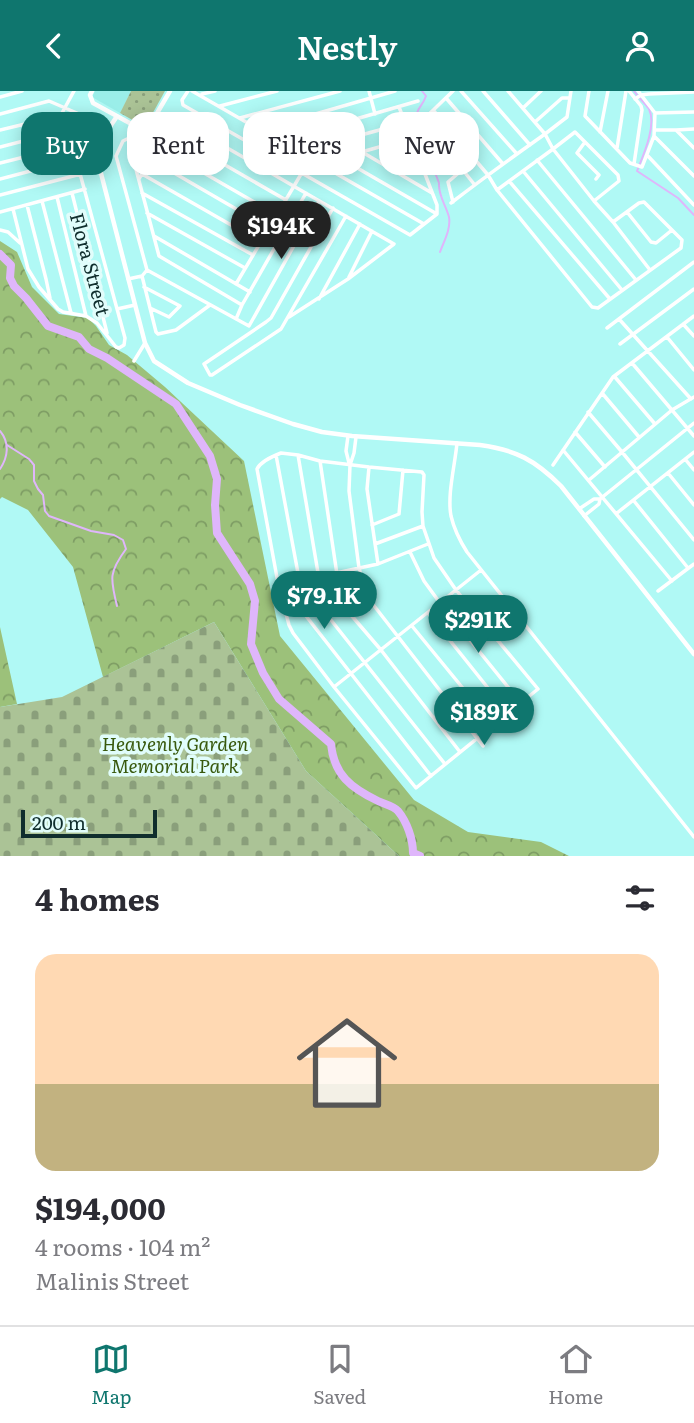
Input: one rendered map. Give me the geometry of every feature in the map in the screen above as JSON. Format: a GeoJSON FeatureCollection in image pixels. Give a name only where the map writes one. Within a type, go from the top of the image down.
{"type":"FeatureCollection","features":[{"type":"Feature","properties":{"kind":"street"},"geometry":{"type":"LineString","coordinates":[[0,97],[22,91]]}},
{"type":"Feature","properties":{"kind":"street"},"geometry":{"type":"LineString","coordinates":[[0,130],[58,116],[73,93],[66,91]]}},
{"type":"Feature","properties":{"kind":"street"},"geometry":{"type":"LineString","coordinates":[[92,91],[90,95],[93,103],[127,122]]}},
{"type":"Feature","properties":{"kind":"street"},"geometry":{"type":"LineString","coordinates":[[158,112],[170,91]]}},
{"type":"Feature","properties":{"kind":"street"},"geometry":{"type":"LineString","coordinates":[[243,120],[190,91],[182,100],[183,105],[243,139]]}},
{"type":"Feature","properties":{"kind":"street"},"geometry":{"type":"LineString","coordinates":[[200,95],[215,91]]}},
{"type":"Feature","properties":{"kind":"street"},"geometry":{"type":"LineString","coordinates":[[220,106],[277,91]]}},
{"type":"Feature","properties":{"kind":"street"},"geometry":{"type":"LineString","coordinates":[[240,118],[340,91]]}},
{"type":"Feature","properties":{"kind":"street"},"geometry":{"type":"LineString","coordinates":[[369,91],[375,114]]}},
{"type":"Feature","properties":{"kind":"street"},"geometry":{"type":"LineString","coordinates":[[322,112],[395,91]]}},
{"type":"Feature","properties":{"kind":"street"},"geometry":{"type":"LineString","coordinates":[[453,91],[433,110],[592,307],[598,308],[610,300],[681,247],[682,240],[644,202],[613,222]]}},
{"type":"Feature","properties":{"kind":"street"},"geometry":{"type":"LineString","coordinates":[[461,91],[517,154]]}},
{"type":"Feature","properties":{"kind":"street"},"geometry":{"type":"LineString","coordinates":[[483,91],[530,145]]}},
{"type":"Feature","properties":{"kind":"street"},"geometry":{"type":"LineString","coordinates":[[523,108],[541,91]]}},
{"type":"Feature","properties":{"kind":"street"},"geometry":{"type":"LineString","coordinates":[[457,175],[448,182],[452,203],[567,117],[571,91]]}},
{"type":"Feature","properties":{"kind":"street"},"geometry":{"type":"LineString","coordinates":[[589,91],[585,116],[630,163],[642,167],[654,136],[655,113],[638,96],[627,91],[617,148]]}},
{"type":"Feature","properties":{"kind":"street"},"geometry":{"type":"LineString","coordinates":[[600,132],[608,91]]}},
{"type":"Feature","properties":{"kind":"street"},"geometry":{"type":"LineString","coordinates":[[511,92],[650,270]]}},
{"type":"Feature","properties":{"kind":"street"},"geometry":{"type":"LineString","coordinates":[[638,96],[694,92]]}},
{"type":"Feature","properties":{"kind":"street"},"geometry":{"type":"LineString","coordinates":[[637,165],[642,110],[638,96]]}},
{"type":"Feature","properties":{"kind":"street"},"geometry":{"type":"LineString","coordinates":[[446,98],[503,164]]}},
{"type":"Feature","properties":{"kind":"street"},"geometry":{"type":"LineString","coordinates":[[535,122],[562,98],[570,98]]}},
{"type":"Feature","properties":{"kind":"street"},"geometry":{"type":"LineString","coordinates":[[0,114],[46,101],[76,112]]}},
{"type":"Feature","properties":{"kind":"street"},"geometry":{"type":"LineString","coordinates":[[365,117],[418,101]]}},
{"type":"Feature","properties":{"kind":"street"},"geometry":{"type":"LineString","coordinates":[[399,107],[401,112]]}},
{"type":"Feature","properties":{"kind":"street"},"geometry":{"type":"LineString","coordinates":[[655,113],[694,112]]}},
{"type":"Feature","properties":{"kind":"street"},"geometry":{"type":"LineString","coordinates":[[117,116],[100,143],[97,158],[145,343],[155,361],[188,383],[219,397],[322,432],[500,447],[531,460],[554,479],[694,654]]}},
{"type":"Feature","properties":{"kind":"street"},"geometry":{"type":"LineString","coordinates":[[655,130],[694,129]]}},
{"type":"Feature","properties":{"kind":"street"},"geometry":{"type":"LineString","coordinates":[[676,130],[694,148]]}},
{"type":"Feature","properties":{"kind":"street"},"geometry":{"type":"LineString","coordinates":[[497,190],[575,132],[618,176],[619,181],[594,201]]}},
{"type":"Feature","properties":{"kind":"street"},"geometry":{"type":"LineString","coordinates":[[654,136],[694,176]]}},
{"type":"Feature","properties":{"kind":"street"},"geometry":{"type":"LineString","coordinates":[[242,305],[162,258],[158,253],[133,158],[138,146],[125,139],[117,151],[117,156],[147,270],[253,330]]}},
{"type":"Feature","properties":{"kind":"street"},"geometry":{"type":"LineString","coordinates":[[0,147],[21,142]]}},
{"type":"Feature","properties":{"kind":"street"},"geometry":{"type":"LineString","coordinates":[[585,142],[578,153],[599,175],[596,179]]}},
{"type":"Feature","properties":{"kind":"street"},"geometry":{"type":"LineString","coordinates":[[229,149],[394,244],[318,300],[289,317]]}},
{"type":"Feature","properties":{"kind":"street"},"geometry":{"type":"LineString","coordinates":[[365,154],[432,193]]}},
{"type":"Feature","properties":{"kind":"street"},"geometry":{"type":"LineString","coordinates":[[648,155],[694,205]]}},
{"type":"Feature","properties":{"kind":"street"},"geometry":{"type":"LineString","coordinates":[[0,163],[21,158]]}},
{"type":"Feature","properties":{"kind":"street"},"geometry":{"type":"LineString","coordinates":[[537,160],[636,280]]}},
{"type":"Feature","properties":{"kind":"street"},"geometry":{"type":"LineString","coordinates":[[229,167],[286,200]]}},
{"type":"Feature","properties":{"kind":"street"},"geometry":{"type":"LineString","coordinates":[[523,171],[622,290]]}},
{"type":"Feature","properties":{"kind":"street"},"geometry":{"type":"LineString","coordinates":[[365,172],[437,214]]}},
{"type":"Feature","properties":{"kind":"street"},"geometry":{"type":"LineString","coordinates":[[0,179],[21,173]]}},
{"type":"Feature","properties":{"kind":"street"},"geometry":{"type":"LineString","coordinates":[[0,195],[77,175]]}},
{"type":"Feature","properties":{"kind":"street"},"geometry":{"type":"LineString","coordinates":[[13,209],[28,269],[39,287],[62,312],[86,316],[97,323],[119,348],[124,345],[125,338],[81,175]]}},
{"type":"Feature","properties":{"kind":"street"},"geometry":{"type":"LineString","coordinates":[[178,175],[269,228]]}},
{"type":"Feature","properties":{"kind":"street"},"geometry":{"type":"LineString","coordinates":[[207,175],[277,215]]}},
{"type":"Feature","properties":{"kind":"street"},"geometry":{"type":"LineString","coordinates":[[236,284],[301,175]]}},
{"type":"Feature","properties":{"kind":"street"},"geometry":{"type":"LineString","coordinates":[[305,175],[410,235],[437,214]]}},
{"type":"Feature","properties":{"kind":"street"},"geometry":{"type":"LineString","coordinates":[[338,175],[424,224]]}},
{"type":"Feature","properties":{"kind":"street"},"geometry":{"type":"LineString","coordinates":[[425,175],[437,205],[437,214]]}},
{"type":"Feature","properties":{"kind":"street"},"geometry":{"type":"LineString","coordinates":[[467,175],[474,185]]}},
{"type":"Feature","properties":{"kind":"street"},"geometry":{"type":"LineString","coordinates":[[140,177],[261,242]]}},
{"type":"Feature","properties":{"kind":"street"},"geometry":{"type":"LineString","coordinates":[[509,181],[610,300]]}},
{"type":"Feature","properties":{"kind":"street"},"geometry":{"type":"LineString","coordinates":[[0,212],[85,189]]}},
{"type":"Feature","properties":{"kind":"street","name":"Flora Street"},"geometry":{"type":"LineString","coordinates":[[72,193],[107,326],[107,336]]}},
{"type":"Feature","properties":{"kind":"street"},"geometry":{"type":"LineString","coordinates":[[142,193],[253,255]]}},
{"type":"Feature","properties":{"kind":"street"},"geometry":{"type":"LineString","coordinates":[[236,319],[306,193]]}},
{"type":"Feature","properties":{"kind":"street"},"geometry":{"type":"LineString","coordinates":[[57,197],[86,316]]}},
{"type":"Feature","properties":{"kind":"street"},"geometry":{"type":"LineString","coordinates":[[42,201],[71,313]]}},
{"type":"Feature","properties":{"kind":"street"},"geometry":{"type":"LineString","coordinates":[[249,326],[319,201]]}},
{"type":"Feature","properties":{"kind":"street"},"geometry":{"type":"LineString","coordinates":[[27,205],[50,299]]}},
{"type":"Feature","properties":{"kind":"street"},"geometry":{"type":"LineString","coordinates":[[333,208],[271,318],[204,364],[210,375],[278,333],[295,309],[346,216]]}},
{"type":"Feature","properties":{"kind":"street"},"geometry":{"type":"LineString","coordinates":[[627,212],[651,242],[656,243],[672,230]]}},
{"type":"Feature","properties":{"kind":"street"},"geometry":{"type":"LineString","coordinates":[[147,213],[245,268]]}},
{"type":"Feature","properties":{"kind":"street"},"geometry":{"type":"LineString","coordinates":[[318,300],[360,224]]}},
{"type":"Feature","properties":{"kind":"street"},"geometry":{"type":"LineString","coordinates":[[0,230],[8,232],[21,245]]}},
{"type":"Feature","properties":{"kind":"street"},"geometry":{"type":"LineString","coordinates":[[348,279],[373,231]]}},
{"type":"Feature","properties":{"kind":"street"},"geometry":{"type":"LineString","coordinates":[[153,236],[250,292]]}},
{"type":"Feature","properties":{"kind":"street"},"geometry":{"type":"LineString","coordinates":[[607,328],[694,262]]}},
{"type":"Feature","properties":{"kind":"street"},"geometry":{"type":"LineString","coordinates":[[128,279],[142,276],[147,270]]}},
{"type":"Feature","properties":{"kind":"street"},"geometry":{"type":"LineString","coordinates":[[142,276],[158,334],[176,330],[210,305]]}},
{"type":"Feature","properties":{"kind":"street"},"geometry":{"type":"LineString","coordinates":[[144,287],[180,306],[169,317],[150,308]]}},
{"type":"Feature","properties":{"kind":"street"},"geometry":{"type":"LineString","coordinates":[[620,344],[694,289]]}},
{"type":"Feature","properties":{"kind":"street"},"geometry":{"type":"LineString","coordinates":[[117,309],[135,305]]}},
{"type":"Feature","properties":{"kind":"street"},"geometry":{"type":"LineString","coordinates":[[553,465],[614,376],[694,316]]}},
{"type":"Feature","properties":{"kind":"street"},"geometry":{"type":"LineString","coordinates":[[589,480],[672,410],[693,398],[619,319]]}},
{"type":"Feature","properties":{"kind":"street"},"geometry":{"type":"LineString","coordinates":[[683,324],[694,336]]}},
{"type":"Feature","properties":{"kind":"street"},"geometry":{"type":"LineString","coordinates":[[667,337],[694,370]]}},
{"type":"Feature","properties":{"kind":"street"},"geometry":{"type":"LineString","coordinates":[[134,361],[145,343]]}},
{"type":"Feature","properties":{"kind":"street"},"geometry":{"type":"LineString","coordinates":[[632,363],[694,436]]}},
{"type":"Feature","properties":{"kind":"street"},"geometry":{"type":"LineString","coordinates":[[614,376],[655,424]]}},
{"type":"Feature","properties":{"kind":"street"},"geometry":{"type":"LineString","coordinates":[[602,393],[639,437]]}},
{"type":"Feature","properties":{"kind":"street"},"geometry":{"type":"LineString","coordinates":[[588,412],[694,540]]}},
{"type":"Feature","properties":{"kind":"street"},"geometry":{"type":"LineString","coordinates":[[579,509],[601,497],[694,423]]}},
{"type":"Feature","properties":{"kind":"street"},"geometry":{"type":"LineString","coordinates":[[575,432],[605,467]]}},
{"type":"Feature","properties":{"kind":"street"},"geometry":{"type":"LineString","coordinates":[[348,436],[346,451],[350,465]]}},
{"type":"Feature","properties":{"kind":"street"},"geometry":{"type":"LineString","coordinates":[[356,436],[350,465],[349,491],[359,568],[368,598],[483,746]]}},
{"type":"Feature","properties":{"kind":"street"},"geometry":{"type":"LineString","coordinates":[[457,443],[451,515],[461,542],[694,837]]}},
{"type":"Feature","properties":{"kind":"street"},"geometry":{"type":"LineString","coordinates":[[563,450],[672,580]]}},
{"type":"Feature","properties":{"kind":"street"},"geometry":{"type":"LineString","coordinates":[[617,513],[694,452]]}},
{"type":"Feature","properties":{"kind":"street"},"geometry":{"type":"LineString","coordinates":[[281,453],[350,465],[419,471],[424,475],[423,526],[433,558],[538,689],[416,788],[293,633],[278,583],[257,469],[259,465],[281,453]]}},
{"type":"Feature","properties":{"kind":"street"},"geometry":{"type":"LineString","coordinates":[[276,455],[306,616],[431,776]]}},
{"type":"Feature","properties":{"kind":"street"},"geometry":{"type":"LineString","coordinates":[[298,455],[327,615],[445,764]]}},
{"type":"Feature","properties":{"kind":"street"},"geometry":{"type":"LineString","coordinates":[[685,459],[694,470]]}},
{"type":"Feature","properties":{"kind":"street"},"geometry":{"type":"LineString","coordinates":[[320,461],[341,601],[460,752]]}},
{"type":"Feature","properties":{"kind":"street"},"geometry":{"type":"LineString","coordinates":[[369,467],[367,489],[378,564]]}},
{"type":"Feature","properties":{"kind":"street"},"geometry":{"type":"LineString","coordinates":[[372,525],[399,514],[402,470]]}},
{"type":"Feature","properties":{"kind":"street"},"geometry":{"type":"LineString","coordinates":[[668,473],[694,505]]}},
{"type":"Feature","properties":{"kind":"street"},"geometry":{"type":"LineString","coordinates":[[584,516],[599,504],[601,497]]}},
{"type":"Feature","properties":{"kind":"street"},"geometry":{"type":"LineString","coordinates":[[634,501],[688,568]]}},
{"type":"Feature","properties":{"kind":"street"},"geometry":{"type":"LineString","coordinates":[[375,544],[423,526]]}},
{"type":"Feature","properties":{"kind":"street"},"geometry":{"type":"LineString","coordinates":[[278,583],[378,564],[428,544]]}},
{"type":"Feature","properties":{"kind":"street"},"geometry":{"type":"LineString","coordinates":[[410,552],[440,603],[522,703]]}},
{"type":"Feature","properties":{"kind":"street"},"geometry":{"type":"LineString","coordinates":[[658,591],[694,564]]}},
{"type":"Feature","properties":{"kind":"street"},"geometry":{"type":"LineString","coordinates":[[334,687],[481,570]]}},
{"type":"Feature","properties":{"kind":"street"},"geometry":{"type":"LineString","coordinates":[[428,613],[509,713]]}},
{"type":"Feature","properties":{"kind":"street"},"geometry":{"type":"LineString","coordinates":[[411,625],[492,725]]}},
{"type":"Feature","properties":{"kind":"shaded area"},"geometry":{"type":"Polygon","coordinates":[[[95,91],[131,91],[120,113],[92,97],[95,91]]]}},
{"type":"Feature","properties":{"kind":"green space"},"geometry":{"type":"Polygon","coordinates":[[[131,91],[165,91],[153,112],[127,112],[127,117],[120,113],[131,91]]]}},
{"type":"Feature","properties":{"kind":"green space"},"geometry":{"type":"Polygon","coordinates":[[[0,241],[17,252],[32,287],[59,314],[88,318],[109,345],[127,355],[165,387],[244,461],[280,636],[414,800],[468,832],[541,842],[569,856],[399,856],[306,771],[214,622],[103,677],[73,567],[28,510],[2,497],[0,499],[0,241]]]}},
{"type":"Feature","properties":{"kind":"green space","name":"Heavenly Garden Memorial Park"},"geometry":{"type":"Polygon","coordinates":[[[214,622],[306,771],[399,856],[0,856],[0,707],[62,697],[214,622]]]}},
{"type":"Feature","properties":{"kind":"green space"},"geometry":{"type":"Polygon","coordinates":[[[0,627],[17,704],[0,707],[0,627]]]}},
{"type":"Feature","properties":{"kind":"waterway"},"geometry":{"type":"LineString","coordinates":[[422,91],[426,96],[418,111],[417,125],[449,217],[448,230],[440,252]]}},
{"type":"Feature","properties":{"kind":"waterway"},"geometry":{"type":"LineString","coordinates":[[634,91],[649,109],[651,116],[648,140],[637,171],[678,198],[694,215]]}},
{"type":"Feature","properties":{"kind":"waterway"},"geometry":{"type":"LineString","coordinates":[[0,254],[11,265],[10,278],[14,286],[48,326],[79,337],[89,349],[176,404],[210,456],[217,479],[217,533],[250,584],[255,601],[251,644],[263,673],[279,699],[331,744],[336,764],[346,779],[360,791],[398,811],[409,831],[413,853],[420,856]]}},
{"type":"Feature","properties":{"kind":"waterway"},"geometry":{"type":"LineString","coordinates":[[0,431],[7,450],[0,469]]}},
{"type":"Feature","properties":{"kind":"waterway"},"geometry":{"type":"LineString","coordinates":[[7,445],[34,465],[34,481],[43,495],[45,511],[49,516],[123,540],[126,549],[116,564],[113,576],[117,606]]}}]}
